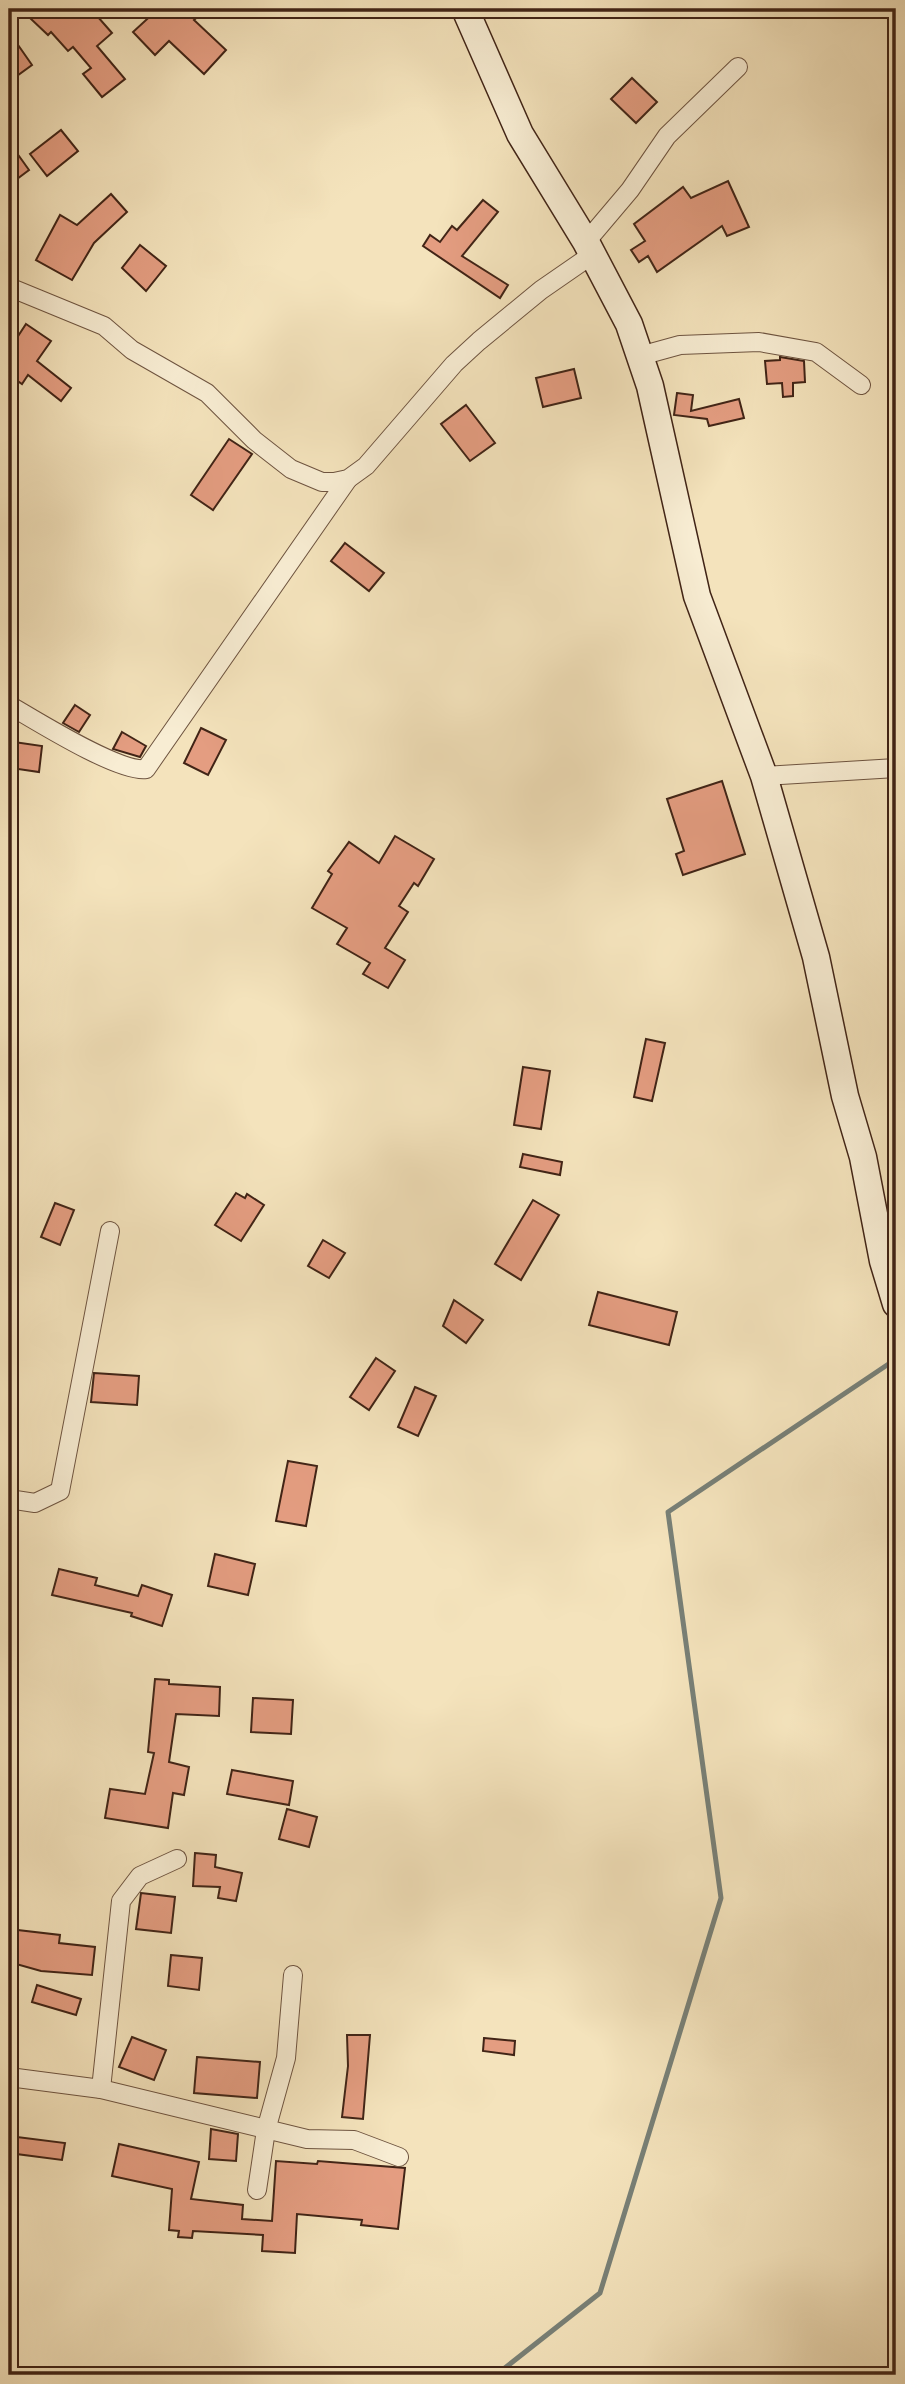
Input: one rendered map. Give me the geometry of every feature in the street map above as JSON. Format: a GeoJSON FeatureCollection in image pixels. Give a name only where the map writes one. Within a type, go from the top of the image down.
{"type":"FeatureCollection","features":[{"type":"Feature","properties":{"kind":"street"},"geometry":{"type":"LineString","coordinates":[[465,9],[520,135],[590,248],[629,324],[650,386],[697,596],[764,776],[816,957],[845,1096],[863,1157],[883,1261],[896,1304]]}},
{"type":"Feature","properties":{"kind":"street"},"geometry":{"type":"LineString","coordinates":[[9,705],[112,761],[138,770],[146,769],[348,479],[366,466],[454,364],[590,248],[667,136],[738,67]]}},
{"type":"Feature","properties":{"kind":"street"},"geometry":{"type":"LineString","coordinates":[[9,287],[104,326],[132,350],[207,393],[254,440],[291,469],[322,482],[348,479]]}},
{"type":"Feature","properties":{"kind":"street"},"geometry":{"type":"LineString","coordinates":[[640,356],[680,345],[759,342],[816,352],[860,385]]}},
{"type":"Feature","properties":{"kind":"street"},"geometry":{"type":"LineString","coordinates":[[764,776],[896,768]]}},
{"type":"Feature","properties":{"kind":"street"},"geometry":{"type":"LineString","coordinates":[[9,1499],[35,1503],[60,1491],[110,1231]]}},
{"type":"Feature","properties":{"kind":"street"},"geometry":{"type":"LineString","coordinates":[[101,2089],[121,1901],[140,1876],[177,1859]]}},
{"type":"Feature","properties":{"kind":"street"},"geometry":{"type":"LineString","coordinates":[[257,2190],[266,2130],[286,2057],[293,1975]]}},
{"type":"Feature","properties":{"kind":"street"},"geometry":{"type":"LineString","coordinates":[[9,2077],[101,2089],[307,2139],[354,2140],[399,2157]]}},
{"type":"Feature","properties":{"kind":"building"},"geometry":{"type":"Polygon","coordinates":[[[40,9],[91,9],[112,33],[97,46],[125,79],[102,97],[83,74],[91,68],[73,47],[68,51],[51,32],[48,35],[31,19],[40,9]]]}},
{"type":"Feature","properties":{"kind":"building"},"geometry":{"type":"Polygon","coordinates":[[[158,9],[206,9],[194,20],[226,50],[204,74],[169,41],[155,55],[133,32],[158,9]]]}},
{"type":"Feature","properties":{"kind":"building"},"geometry":{"type":"Polygon","coordinates":[[[9,32],[32,65],[14,78],[9,71],[9,32]]]}},
{"type":"Feature","properties":{"kind":"building"},"geometry":{"type":"Polygon","coordinates":[[[632,78],[657,102],[636,123],[611,99],[632,78]]]}},
{"type":"Feature","properties":{"kind":"building"},"geometry":{"type":"Polygon","coordinates":[[[61,130],[78,151],[47,176],[30,154],[61,130]]]}},
{"type":"Feature","properties":{"kind":"building"},"geometry":{"type":"Polygon","coordinates":[[[9,142],[29,170],[9,185],[9,142]]]}},
{"type":"Feature","properties":{"kind":"building"},"geometry":{"type":"Polygon","coordinates":[[[728,181],[749,227],[727,236],[722,226],[657,272],[648,256],[639,262],[631,250],[645,241],[634,224],[683,187],[691,198],[728,181]]]}},
{"type":"Feature","properties":{"kind":"building"},"geometry":{"type":"Polygon","coordinates":[[[111,194],[127,212],[94,243],[72,280],[36,260],[60,215],[77,225],[111,194]]]}},
{"type":"Feature","properties":{"kind":"building"},"geometry":{"type":"Polygon","coordinates":[[[483,200],[498,212],[462,256],[508,285],[500,298],[423,246],[430,235],[440,242],[452,226],[457,230],[483,200]]]}},
{"type":"Feature","properties":{"kind":"building"},"geometry":{"type":"Polygon","coordinates":[[[140,245],[166,266],[146,291],[122,268],[140,245]]]}},
{"type":"Feature","properties":{"kind":"building"},"geometry":{"type":"Polygon","coordinates":[[[26,324],[51,341],[37,361],[71,388],[61,401],[28,375],[22,384],[9,375],[9,350],[26,324]]]}},
{"type":"Feature","properties":{"kind":"building"},"geometry":{"type":"Polygon","coordinates":[[[780,357],[804,361],[805,382],[793,383],[793,396],[783,397],[782,383],[767,384],[765,361],[780,360],[780,357]]]}},
{"type":"Feature","properties":{"kind":"building"},"geometry":{"type":"Polygon","coordinates":[[[574,369],[581,398],[543,407],[536,378],[574,369]]]}},
{"type":"Feature","properties":{"kind":"building"},"geometry":{"type":"Polygon","coordinates":[[[677,393],[693,395],[691,411],[739,399],[744,418],[709,426],[707,419],[674,415],[677,393]]]}},
{"type":"Feature","properties":{"kind":"building"},"geometry":{"type":"Polygon","coordinates":[[[466,405],[495,443],[470,461],[441,424],[466,405]]]}},
{"type":"Feature","properties":{"kind":"building"},"geometry":{"type":"Polygon","coordinates":[[[229,439],[252,454],[213,510],[191,495],[229,439]]]}},
{"type":"Feature","properties":{"kind":"building"},"geometry":{"type":"Polygon","coordinates":[[[345,543],[384,573],[369,591],[331,561],[345,543]]]}},
{"type":"Feature","properties":{"kind":"building"},"geometry":{"type":"Polygon","coordinates":[[[75,705],[90,715],[79,732],[63,723],[75,705]]]}},
{"type":"Feature","properties":{"kind":"building"},"geometry":{"type":"Polygon","coordinates":[[[201,728],[226,740],[208,775],[184,763],[201,728]]]}},
{"type":"Feature","properties":{"kind":"building"},"geometry":{"type":"Polygon","coordinates":[[[122,732],[146,746],[140,757],[113,749],[122,732]]]}},
{"type":"Feature","properties":{"kind":"building"},"geometry":{"type":"Polygon","coordinates":[[[14,742],[42,746],[39,772],[11,768],[14,742]]]}},
{"type":"Feature","properties":{"kind":"building"},"geometry":{"type":"Polygon","coordinates":[[[722,781],[745,854],[683,875],[676,854],[684,851],[667,799],[722,781]]]}},
{"type":"Feature","properties":{"kind":"building"},"geometry":{"type":"Polygon","coordinates":[[[395,836],[434,859],[418,886],[414,883],[399,906],[408,912],[385,948],[405,960],[388,988],[363,974],[370,963],[337,944],[347,928],[312,908],[332,874],[328,871],[349,842],[379,863],[395,836]]]}},
{"type":"Feature","properties":{"kind":"building"},"geometry":{"type":"Polygon","coordinates":[[[646,1039],[665,1043],[652,1101],[634,1097],[646,1039]]]}},
{"type":"Feature","properties":{"kind":"building"},"geometry":{"type":"Polygon","coordinates":[[[523,1067],[550,1071],[541,1129],[514,1125],[523,1067]]]}},
{"type":"Feature","properties":{"kind":"building"},"geometry":{"type":"Polygon","coordinates":[[[523,1154],[562,1162],[560,1175],[520,1167],[523,1154]]]}},
{"type":"Feature","properties":{"kind":"building"},"geometry":{"type":"Polygon","coordinates":[[[236,1193],[245,1198],[247,1194],[264,1205],[241,1241],[215,1225],[236,1193]]]}},
{"type":"Feature","properties":{"kind":"building"},"geometry":{"type":"Polygon","coordinates":[[[533,1200],[559,1215],[521,1280],[495,1264],[533,1200]]]}},
{"type":"Feature","properties":{"kind":"building"},"geometry":{"type":"Polygon","coordinates":[[[55,1203],[74,1210],[60,1245],[41,1237],[55,1203]]]}},
{"type":"Feature","properties":{"kind":"building"},"geometry":{"type":"Polygon","coordinates":[[[323,1240],[345,1253],[329,1278],[308,1266],[323,1240]]]}},
{"type":"Feature","properties":{"kind":"building"},"geometry":{"type":"Polygon","coordinates":[[[598,1292],[677,1312],[669,1345],[589,1325],[598,1292]]]}},
{"type":"Feature","properties":{"kind":"building"},"geometry":{"type":"Polygon","coordinates":[[[454,1300],[483,1320],[466,1343],[443,1326],[454,1300]]]}},
{"type":"Feature","properties":{"kind":"building"},"geometry":{"type":"Polygon","coordinates":[[[376,1358],[395,1371],[369,1410],[350,1397],[376,1358]]]}},
{"type":"Feature","properties":{"kind":"building"},"geometry":{"type":"Polygon","coordinates":[[[94,1373],[139,1376],[137,1405],[91,1402],[94,1373]]]}},
{"type":"Feature","properties":{"kind":"building"},"geometry":{"type":"Polygon","coordinates":[[[415,1387],[436,1396],[418,1436],[398,1427],[415,1387]]]}},
{"type":"Feature","properties":{"kind":"building"},"geometry":{"type":"Polygon","coordinates":[[[288,1461],[317,1466],[306,1526],[276,1521],[288,1461]]]}},
{"type":"Feature","properties":{"kind":"building"},"geometry":{"type":"Polygon","coordinates":[[[215,1554],[255,1564],[248,1595],[208,1586],[215,1554]]]}},
{"type":"Feature","properties":{"kind":"building"},"geometry":{"type":"Polygon","coordinates":[[[59,1569],[97,1578],[95,1585],[138,1596],[142,1585],[172,1595],[162,1626],[131,1616],[132,1613],[52,1595],[59,1569]]]}},
{"type":"Feature","properties":{"kind":"building"},"geometry":{"type":"Polygon","coordinates":[[[155,1679],[169,1680],[169,1684],[220,1687],[219,1716],[176,1714],[169,1762],[189,1767],[184,1795],[173,1793],[168,1828],[105,1818],[110,1789],[145,1794],[154,1753],[148,1752],[155,1679]]]}},
{"type":"Feature","properties":{"kind":"building"},"geometry":{"type":"Polygon","coordinates":[[[253,1698],[293,1700],[291,1734],[251,1732],[253,1698]]]}},
{"type":"Feature","properties":{"kind":"building"},"geometry":{"type":"Polygon","coordinates":[[[232,1770],[293,1781],[289,1805],[227,1794],[232,1770]]]}},
{"type":"Feature","properties":{"kind":"building"},"geometry":{"type":"Polygon","coordinates":[[[287,1809],[317,1817],[309,1847],[279,1839],[287,1809]]]}},
{"type":"Feature","properties":{"kind":"building"},"geometry":{"type":"Polygon","coordinates":[[[195,1853],[216,1855],[215,1867],[242,1873],[236,1901],[218,1898],[220,1887],[193,1886],[195,1853]]]}},
{"type":"Feature","properties":{"kind":"building"},"geometry":{"type":"Polygon","coordinates":[[[141,1893],[175,1897],[171,1933],[136,1929],[141,1893]]]}},
{"type":"Feature","properties":{"kind":"building"},"geometry":{"type":"Polygon","coordinates":[[[9,1929],[60,1935],[59,1943],[95,1947],[92,1975],[41,1971],[9,1962],[9,1929]]]}},
{"type":"Feature","properties":{"kind":"building"},"geometry":{"type":"Polygon","coordinates":[[[171,1955],[202,1958],[199,1990],[168,1986],[171,1955]]]}},
{"type":"Feature","properties":{"kind":"building"},"geometry":{"type":"Polygon","coordinates":[[[37,1985],[81,1999],[76,2015],[32,2002],[37,1985]]]}},
{"type":"Feature","properties":{"kind":"building"},"geometry":{"type":"Polygon","coordinates":[[[347,2035],[370,2035],[363,2119],[342,2117],[348,2066],[347,2035]]]}},
{"type":"Feature","properties":{"kind":"building"},"geometry":{"type":"Polygon","coordinates":[[[132,2037],[166,2050],[154,2080],[119,2067],[132,2037]]]}},
{"type":"Feature","properties":{"kind":"building"},"geometry":{"type":"Polygon","coordinates":[[[484,2038],[515,2041],[514,2055],[483,2051],[484,2038]]]}},
{"type":"Feature","properties":{"kind":"building"},"geometry":{"type":"Polygon","coordinates":[[[197,2057],[260,2062],[257,2098],[194,2093],[197,2057]]]}},
{"type":"Feature","properties":{"kind":"building"},"geometry":{"type":"Polygon","coordinates":[[[211,2129],[238,2134],[236,2161],[209,2159],[211,2129]]]}},
{"type":"Feature","properties":{"kind":"building"},"geometry":{"type":"Polygon","coordinates":[[[9,2136],[65,2143],[62,2160],[9,2153],[9,2136]]]}},
{"type":"Feature","properties":{"kind":"building"},"geometry":{"type":"Polygon","coordinates":[[[119,2144],[199,2162],[191,2199],[243,2205],[242,2219],[272,2221],[276,2161],[317,2164],[318,2161],[405,2168],[398,2229],[361,2225],[362,2220],[297,2214],[295,2253],[262,2251],[263,2235],[193,2231],[192,2238],[178,2237],[179,2231],[169,2230],[172,2189],[112,2176],[119,2144]]]}},
{"type":"Feature","properties":{"kind":"waterway"},"geometry":{"type":"LineString","coordinates":[[496,2375],[600,2293],[721,1898],[668,1512],[896,1359]]}}]}
